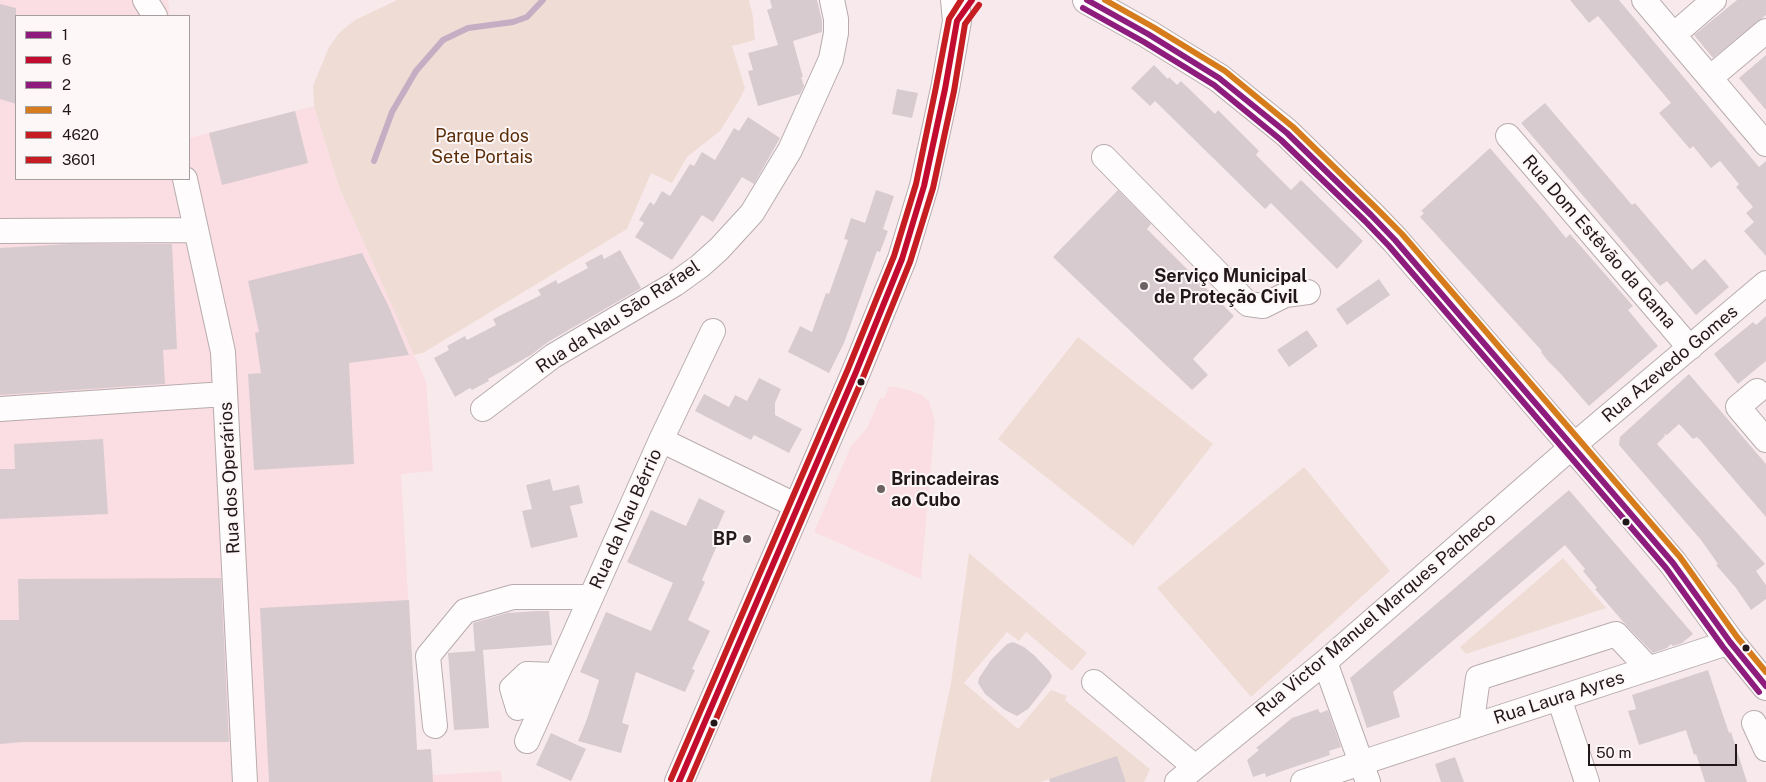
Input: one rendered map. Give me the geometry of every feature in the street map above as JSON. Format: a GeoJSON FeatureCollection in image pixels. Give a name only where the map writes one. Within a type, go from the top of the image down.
{"type":"FeatureCollection","features":[{"type":"Feature","properties":{"kind":"main road"},"geometry":{"type":"LineString","coordinates":[[1087,0],[1148,34],[1219,78],[1287,133],[1395,240],[1574,445],[1672,563],[1730,642],[1766,686]]}},
{"type":"Feature","properties":{"kind":"main road"},"geometry":{"type":"LineString","coordinates":[[679,782],[856,372],[902,259],[924,186],[961,7]]}},
{"type":"Feature","properties":{"kind":"street"},"geometry":{"type":"LineString","coordinates":[[144,0],[154,15]]}},
{"type":"Feature","properties":{"kind":"street","name":"Rua da Nau São Rafael"},"geometry":{"type":"LineString","coordinates":[[483,409],[552,356],[675,284],[719,249],[752,213],[790,150],[831,59],[836,33],[836,19],[832,0]]}},
{"type":"Feature","properties":{"kind":"street"},"geometry":{"type":"LineString","coordinates":[[1644,0],[1766,144]]}},
{"type":"Feature","properties":{"kind":"street"},"geometry":{"type":"LineString","coordinates":[[1684,26],[1714,0]]}},
{"type":"Feature","properties":{"kind":"street"},"geometry":{"type":"LineString","coordinates":[[1710,78],[1766,30]]}},
{"type":"Feature","properties":{"kind":"street","name":"Rua Dom Estêvão da Gama"},"geometry":{"type":"LineString","coordinates":[[1508,136],[1690,348]]}},
{"type":"Feature","properties":{"kind":"street"},"geometry":{"type":"LineString","coordinates":[[1104,157],[1248,304],[1263,306],[1284,295],[1308,292]]}},
{"type":"Feature","properties":{"kind":"street","name":"Rua dos Operários"},"geometry":{"type":"LineString","coordinates":[[185,180],[223,352],[245,782]]}},
{"type":"Feature","properties":{"kind":"street"},"geometry":{"type":"LineString","coordinates":[[0,231],[196,230]]}},
{"type":"Feature","properties":{"kind":"street","name":"Rua Azevedo Gomes"},"geometry":{"type":"LineString","coordinates":[[1574,445],[1766,283]]}},
{"type":"Feature","properties":{"kind":"street","name":"Rua da Nau Bérrio"},"geometry":{"type":"LineString","coordinates":[[528,741],[661,440],[713,331]]}},
{"type":"Feature","properties":{"kind":"street"},"geometry":{"type":"LineString","coordinates":[[1757,391],[1738,407],[1766,440]]}},
{"type":"Feature","properties":{"kind":"street"},"geometry":{"type":"LineString","coordinates":[[0,409],[225,394]]}},
{"type":"Feature","properties":{"kind":"street","name":"Rua da Nau Bérrio"},"geometry":{"type":"LineString","coordinates":[[661,440],[797,506]]}},
{"type":"Feature","properties":{"kind":"street","name":"Rua Victor Manuel Marques Pacheco"},"geometry":{"type":"LineString","coordinates":[[1177,782],[1325,662],[1574,445]]}},
{"type":"Feature","properties":{"kind":"street"},"geometry":{"type":"LineString","coordinates":[[434,726],[428,656],[465,611],[513,597],[591,597]]}},
{"type":"Feature","properties":{"kind":"street","name":"Rua Laura Ayres"},"geometry":{"type":"LineString","coordinates":[[1471,727],[1478,678],[1616,634],[1648,668]]}},
{"type":"Feature","properties":{"kind":"street","name":"Rua Laura Ayres"},"geometry":{"type":"LineString","coordinates":[[1303,782],[1364,772],[1471,727],[1730,642]]}},
{"type":"Feature","properties":{"kind":"street"},"geometry":{"type":"LineString","coordinates":[[1325,662],[1364,772]]}},
{"type":"Feature","properties":{"kind":"street"},"geometry":{"type":"LineString","coordinates":[[1094,682],[1195,767]]}},
{"type":"Feature","properties":{"kind":"street"},"geometry":{"type":"LineString","coordinates":[[1559,698],[1587,782]]}},
{"type":"Feature","properties":{"kind":"street"},"geometry":{"type":"LineString","coordinates":[[1754,723],[1766,749]]}},
{"type":"Feature","properties":{"kind":"shaded area"},"geometry":{"type":"Polygon","coordinates":[[[0,0],[168,0],[170,15],[15,15],[15,180],[190,180],[190,138],[314,106],[339,187],[426,381],[433,471],[401,474],[417,750],[431,749],[433,775],[501,771],[502,782],[0,782],[0,0]]]}},
{"type":"Feature","properties":{"kind":"shaded area","name":"Brincadeiras ao Cubo"},"geometry":{"type":"Polygon","coordinates":[[[889,386],[922,395],[929,401],[935,421],[921,579],[814,532],[851,446],[867,428],[880,398],[884,399],[889,386]]]}},
{"type":"Feature","properties":{"kind":"green space","name":"Parque dos Sete Portais"},"geometry":{"type":"Polygon","coordinates":[[[397,0],[749,0],[755,40],[732,46],[745,88],[720,131],[687,157],[672,183],[651,173],[627,229],[423,353],[414,355],[339,187],[314,106],[313,86],[329,47],[339,33],[355,20],[397,0]]]}},
{"type":"Feature","properties":{"kind":"green space"},"geometry":{"type":"Polygon","coordinates":[[[1078,337],[1213,444],[1133,546],[998,439],[1078,337]]]}},
{"type":"Feature","properties":{"kind":"green space"},"geometry":{"type":"Polygon","coordinates":[[[1304,467],[1390,571],[1251,697],[1157,588],[1304,467]]]}},
{"type":"Feature","properties":{"kind":"green space"},"geometry":{"type":"Polygon","coordinates":[[[969,553],[1087,653],[1072,671],[1026,632],[1019,641],[1007,632],[964,683],[1018,729],[1051,690],[1067,696],[1065,700],[1150,769],[1144,782],[1126,782],[1117,757],[1040,782],[930,782],[951,683],[969,553]]]}},
{"type":"Feature","properties":{"kind":"green space"},"geometry":{"type":"Polygon","coordinates":[[[1563,558],[1606,608],[1466,654],[1460,647],[1563,558]]]}},
{"type":"Feature","properties":{"kind":"building"},"geometry":{"type":"Polygon","coordinates":[[[770,0],[817,0],[822,21],[822,32],[793,41],[803,77],[801,77],[804,86],[800,94],[758,106],[748,71],[753,70],[748,53],[778,45],[767,10],[772,8],[770,0]]]}},
{"type":"Feature","properties":{"kind":"building"},"geometry":{"type":"Polygon","coordinates":[[[1570,0],[1619,0],[1759,167],[1766,161],[1766,256],[1744,231],[1754,222],[1746,213],[1753,207],[1736,187],[1739,184],[1720,161],[1711,168],[1693,146],[1690,149],[1659,113],[1671,103],[1598,16],[1589,23],[1570,0]]]}},
{"type":"Feature","properties":{"kind":"building"},"geometry":{"type":"Polygon","coordinates":[[[1737,0],[1766,0],[1766,15],[1713,58],[1694,35],[1737,0]]]}},
{"type":"Feature","properties":{"kind":"building"},"geometry":{"type":"Polygon","coordinates":[[[0,4],[16,8],[16,15],[15,104],[0,99],[0,4]]]}},
{"type":"Feature","properties":{"kind":"building"},"geometry":{"type":"Polygon","coordinates":[[[1766,55],[1766,110],[1739,78],[1766,55]]]}},
{"type":"Feature","properties":{"kind":"building"},"geometry":{"type":"Polygon","coordinates":[[[1154,65],[1177,85],[1181,81],[1215,114],[1218,110],[1259,151],[1256,155],[1291,190],[1301,180],[1363,241],[1337,269],[1271,203],[1265,209],[1155,101],[1150,106],[1131,88],[1154,65]]]}},
{"type":"Feature","properties":{"kind":"building"},"geometry":{"type":"Polygon","coordinates":[[[897,89],[918,93],[912,118],[892,114],[897,89]]]}},
{"type":"Feature","properties":{"kind":"building"},"geometry":{"type":"Polygon","coordinates":[[[1545,103],[1632,205],[1635,203],[1692,270],[1705,259],[1729,287],[1696,315],[1667,281],[1660,286],[1521,123],[1545,103]]]}},
{"type":"Feature","properties":{"kind":"building"},"geometry":{"type":"Polygon","coordinates":[[[295,111],[308,163],[222,185],[209,133],[295,111]]]}},
{"type":"Feature","properties":{"kind":"building"},"geometry":{"type":"Polygon","coordinates":[[[748,117],[780,138],[754,184],[742,177],[713,222],[702,215],[672,260],[635,237],[644,223],[639,220],[650,202],[654,205],[662,191],[670,196],[690,164],[694,166],[702,152],[715,160],[734,128],[739,131],[748,117]]]}},
{"type":"Feature","properties":{"kind":"building"},"geometry":{"type":"Polygon","coordinates":[[[1490,148],[1566,238],[1570,234],[1633,306],[1628,310],[1658,346],[1589,406],[1547,360],[1542,351],[1420,217],[1424,213],[1421,211],[1490,148]]]}},
{"type":"Feature","properties":{"kind":"building"},"geometry":{"type":"Polygon","coordinates":[[[876,190],[894,196],[883,229],[888,231],[880,252],[877,251],[844,343],[829,373],[788,352],[800,326],[812,332],[826,293],[829,294],[848,240],[844,239],[851,218],[865,223],[876,190]]]}},
{"type":"Feature","properties":{"kind":"building","name":"Serviço Municipal de Proteção Civil"},"geometry":{"type":"Polygon","coordinates":[[[1118,190],[1151,224],[1147,229],[1234,316],[1193,359],[1208,375],[1192,390],[1053,257],[1118,190]]]}},
{"type":"Feature","properties":{"kind":"building"},"geometry":{"type":"Polygon","coordinates":[[[69,244],[172,244],[177,349],[163,350],[165,384],[0,395],[0,248],[69,244]]]}},
{"type":"Feature","properties":{"kind":"building"},"geometry":{"type":"Polygon","coordinates":[[[620,250],[641,288],[548,342],[531,355],[488,379],[489,381],[472,390],[470,388],[455,397],[434,358],[449,350],[447,346],[465,336],[467,340],[496,325],[493,319],[541,295],[538,290],[556,280],[558,284],[588,268],[585,263],[602,254],[604,259],[620,250]]]}},
{"type":"Feature","properties":{"kind":"building"},"geometry":{"type":"Polygon","coordinates":[[[362,253],[389,307],[409,355],[349,363],[354,464],[254,470],[248,374],[261,373],[255,333],[259,332],[248,281],[362,253]]]}},
{"type":"Feature","properties":{"kind":"building"},"geometry":{"type":"Polygon","coordinates":[[[1379,279],[1390,295],[1347,325],[1336,309],[1379,279]]]}},
{"type":"Feature","properties":{"kind":"building"},"geometry":{"type":"Polygon","coordinates":[[[1766,316],[1766,361],[1738,384],[1714,354],[1753,322],[1756,325],[1766,316]]]}},
{"type":"Feature","properties":{"kind":"building"},"geometry":{"type":"Polygon","coordinates":[[[1307,330],[1318,346],[1289,367],[1277,350],[1307,330]]]}},
{"type":"Feature","properties":{"kind":"building"},"geometry":{"type":"Polygon","coordinates":[[[1689,374],[1766,464],[1766,517],[1700,440],[1697,437],[1693,439],[1679,424],[1667,435],[1664,434],[1665,436],[1657,444],[1765,564],[1756,571],[1766,585],[1766,599],[1751,610],[1736,588],[1716,565],[1718,564],[1701,540],[1619,445],[1620,437],[1689,374]]]}},
{"type":"Feature","properties":{"kind":"building"},"geometry":{"type":"Polygon","coordinates":[[[759,378],[781,389],[775,403],[775,415],[802,429],[789,453],[754,435],[751,440],[695,411],[704,394],[729,407],[735,395],[747,401],[759,378]]]}},
{"type":"Feature","properties":{"kind":"building"},"geometry":{"type":"Polygon","coordinates":[[[103,439],[108,514],[0,519],[0,469],[15,469],[14,444],[103,439]]]}},
{"type":"Feature","properties":{"kind":"building"},"geometry":{"type":"Polygon","coordinates":[[[550,479],[553,491],[579,485],[583,503],[570,506],[578,537],[531,548],[522,511],[532,509],[526,485],[550,479]]]}},
{"type":"Feature","properties":{"kind":"building"},"geometry":{"type":"Polygon","coordinates":[[[1569,490],[1693,634],[1682,643],[1673,646],[1671,644],[1667,648],[1653,653],[1595,589],[1597,588],[1583,571],[1585,569],[1565,545],[1393,692],[1400,717],[1367,728],[1350,678],[1569,490]]]}},
{"type":"Feature","properties":{"kind":"building"},"geometry":{"type":"Polygon","coordinates":[[[699,498],[725,511],[713,538],[719,541],[702,580],[705,582],[688,620],[710,631],[692,669],[695,670],[685,692],[636,672],[622,723],[629,725],[621,753],[578,741],[599,680],[580,672],[606,612],[651,631],[673,583],[627,562],[651,510],[686,526],[699,498]]]}},
{"type":"Feature","properties":{"kind":"building"},"geometry":{"type":"Polygon","coordinates":[[[221,578],[229,742],[23,742],[0,744],[0,620],[19,620],[18,579],[221,578]]]}},
{"type":"Feature","properties":{"kind":"building"},"geometry":{"type":"Polygon","coordinates":[[[409,600],[417,750],[431,749],[433,782],[269,782],[260,608],[409,600]]]}},
{"type":"Feature","properties":{"kind":"building"},"geometry":{"type":"Polygon","coordinates":[[[549,611],[552,645],[483,650],[489,728],[454,730],[448,653],[475,651],[473,623],[507,613],[549,611]]]}},
{"type":"Feature","properties":{"kind":"building"},"geometry":{"type":"Polygon","coordinates":[[[1013,642],[1024,647],[1035,656],[1052,676],[1028,709],[1017,716],[1005,710],[985,694],[978,683],[979,678],[991,660],[1007,644],[1013,642]]]}},
{"type":"Feature","properties":{"kind":"building"},"geometry":{"type":"Polygon","coordinates":[[[1708,670],[1747,782],[1705,782],[1686,730],[1639,745],[1628,711],[1636,709],[1632,695],[1708,670]]]}},
{"type":"Feature","properties":{"kind":"building"},"geometry":{"type":"Polygon","coordinates":[[[1318,709],[1320,713],[1328,710],[1341,747],[1329,751],[1330,755],[1266,777],[1265,773],[1253,777],[1247,760],[1259,750],[1256,748],[1292,718],[1318,709]]]}},
{"type":"Feature","properties":{"kind":"building"},"geometry":{"type":"Polygon","coordinates":[[[551,733],[586,749],[571,781],[536,765],[551,733]]]}},
{"type":"Feature","properties":{"kind":"building"},"geometry":{"type":"Polygon","coordinates":[[[1117,756],[1126,782],[1050,782],[1049,779],[1117,756]]]}},
{"type":"Feature","properties":{"kind":"building"},"geometry":{"type":"Polygon","coordinates":[[[1455,757],[1464,782],[1441,782],[1435,764],[1455,757]]]}},
{"type":"Feature","properties":{"kind":"waterway"},"geometry":{"type":"LineString","coordinates":[[374,161],[392,112],[416,71],[443,40],[468,28],[513,22],[527,17],[543,0]]}},
{"type":"Feature","properties":{"kind":"transit line","name":"3601"},"geometry":{"type":"LineString","coordinates":[[671,779],[848,369],[894,256],[916,184],[949,19],[961,0]]}},
{"type":"Feature","properties":{"kind":"transit line","name":"6"},"geometry":{"type":"LineString","coordinates":[[679,782],[856,372],[902,259],[924,186],[945,89],[957,21],[972,0]]}},
{"type":"Feature","properties":{"kind":"transit line","name":"1"},"geometry":{"type":"LineString","coordinates":[[1087,0],[1148,34],[1219,78],[1287,133],[1371,215],[1395,240],[1673,563],[1730,642],[1766,686]]}},
{"type":"Feature","properties":{"kind":"transit line","name":"4"},"geometry":{"type":"LineString","coordinates":[[1105,0],[1225,71],[1293,127],[1402,234],[1680,557],[1737,637],[1766,672]]}},
{"type":"Feature","properties":{"kind":"transit line","name":"4620"},"geometry":{"type":"LineString","coordinates":[[689,782],[864,375],[910,262],[933,188],[954,91],[965,24],[979,5]]}},
{"type":"Feature","properties":{"kind":"transit line","name":"2"},"geometry":{"type":"LineString","coordinates":[[1083,8],[1144,42],[1214,85],[1281,140],[1365,221],[1389,246],[1666,568],[1723,647],[1759,692]]}},
{"type":"Feature","properties":{"kind":"place","name":"Serviço Municipal de Proteção Civil"},"geometry":{"type":"Point","coordinates":[1144,286]}},
{"type":"Feature","properties":{"kind":"place","name":"Brincadeiras ao Cubo"},"geometry":{"type":"Point","coordinates":[881,489]}},
{"type":"Feature","properties":{"kind":"place","name":"BP"},"geometry":{"type":"Point","coordinates":[747,539]}}]}
